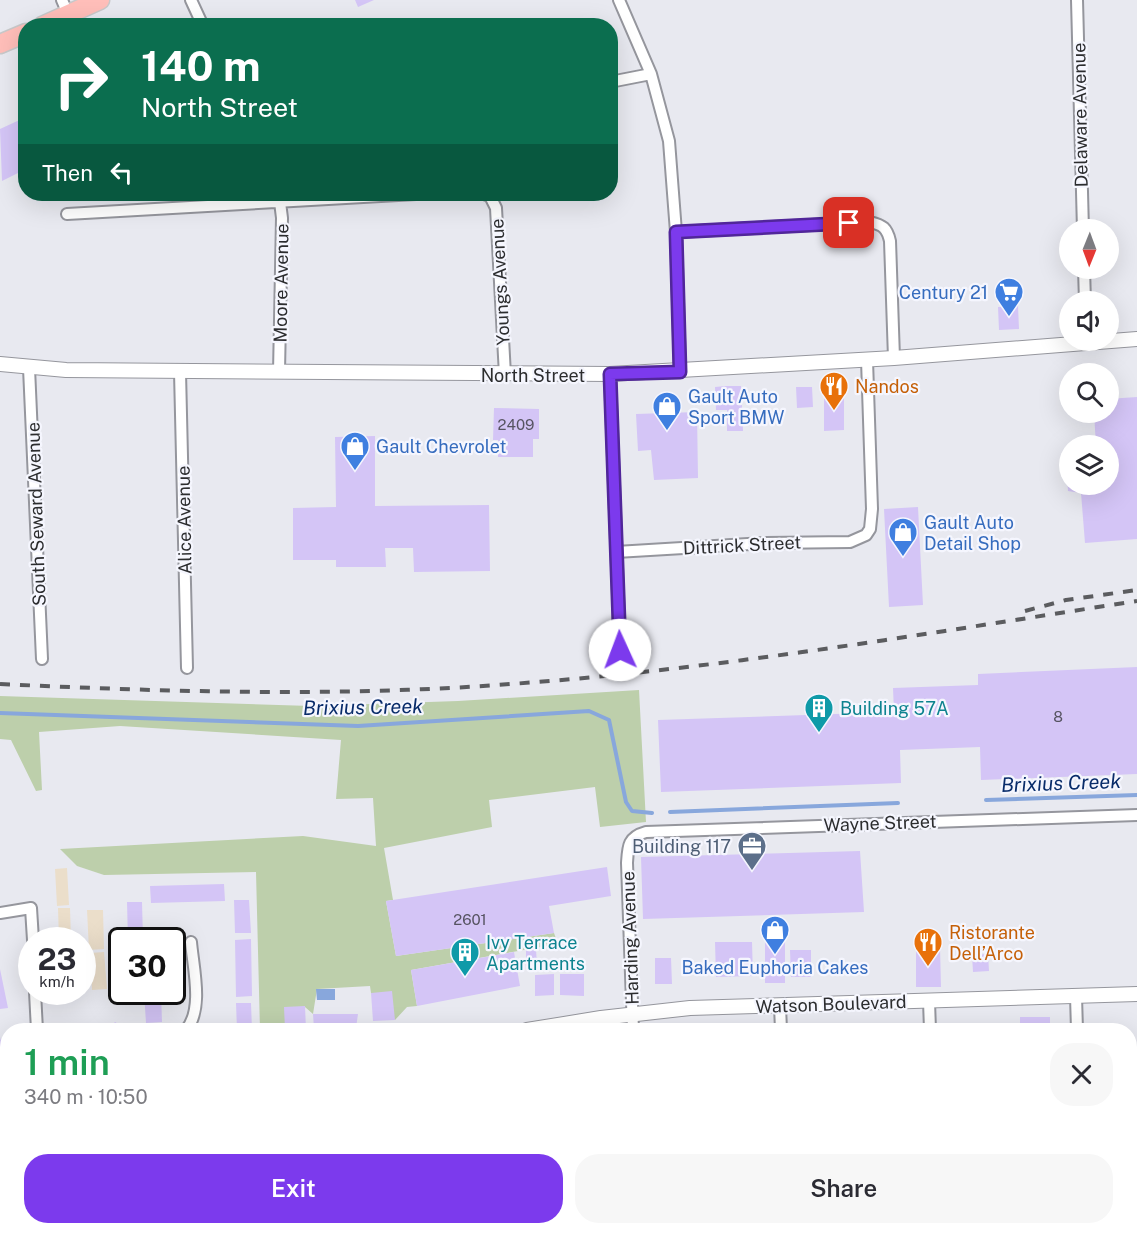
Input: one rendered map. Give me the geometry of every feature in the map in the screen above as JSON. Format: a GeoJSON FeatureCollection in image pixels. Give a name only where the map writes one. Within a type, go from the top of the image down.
{"type":"FeatureCollection","features":[{"type":"Feature","properties":{"kind":"main road"},"geometry":{"type":"LineString","coordinates":[[52,18],[65,7],[100,0]]}},
{"type":"Feature","properties":{"kind":"main road"},"geometry":{"type":"LineString","coordinates":[[0,44],[18,36]]}},
{"type":"Feature","properties":{"kind":"street"},"geometry":{"type":"LineString","coordinates":[[190,0],[199,18]]}},
{"type":"Feature","properties":{"kind":"street"},"geometry":{"type":"LineString","coordinates":[[619,0],[651,74],[669,141],[676,232],[680,372]]}},
{"type":"Feature","properties":{"kind":"street","name":"Delaware Avenue"},"geometry":{"type":"LineString","coordinates":[[1077,0],[1083,219]]}},
{"type":"Feature","properties":{"kind":"street"},"geometry":{"type":"LineString","coordinates":[[618,80],[651,74]]}},
{"type":"Feature","properties":{"kind":"street"},"geometry":{"type":"LineString","coordinates":[[67,214],[240,201]]}},
{"type":"Feature","properties":{"kind":"street","name":"Moore Avenue"},"geometry":{"type":"LineString","coordinates":[[279,372],[280,201]]}},
{"type":"Feature","properties":{"kind":"street","name":"Youngs Avenue"},"geometry":{"type":"LineString","coordinates":[[492,201],[496,208],[505,375]]}},
{"type":"Feature","properties":{"kind":"street"},"geometry":{"type":"LineString","coordinates":[[676,232],[870,222],[881,224],[887,229],[890,241],[894,358]]}},
{"type":"Feature","properties":{"kind":"street","name":"North Street"},"geometry":{"type":"LineString","coordinates":[[1119,340],[1137,339]]}},
{"type":"Feature","properties":{"kind":"street","name":"North Street"},"geometry":{"type":"LineString","coordinates":[[0,364],[29,368],[180,372],[610,374],[680,372],[867,360],[1059,345]]}},
{"type":"Feature","properties":{"kind":"street","name":"Dittrick Street"},"geometry":{"type":"LineString","coordinates":[[616,552],[766,543],[850,542],[866,536],[872,509],[867,360]]}},
{"type":"Feature","properties":{"kind":"street","name":"South Seward Avenue"},"geometry":{"type":"LineString","coordinates":[[29,368],[42,659]]}},
{"type":"Feature","properties":{"kind":"street","name":"Alice Avenue"},"geometry":{"type":"LineString","coordinates":[[180,372],[187,668]]}},
{"type":"Feature","properties":{"kind":"street"},"geometry":{"type":"LineString","coordinates":[[610,374],[620,650]]}},
{"type":"Feature","properties":{"kind":"street","name":"Wayne Street"},"geometry":{"type":"LineString","coordinates":[[628,845],[634,835],[646,832],[1137,814]]}},
{"type":"Feature","properties":{"kind":"street","name":"Harding Avenue"},"geometry":{"type":"LineString","coordinates":[[628,845],[633,1023]]}},
{"type":"Feature","properties":{"kind":"street"},"geometry":{"type":"LineString","coordinates":[[0,913],[31,908],[32,927]]}},
{"type":"Feature","properties":{"kind":"street"},"geometry":{"type":"LineString","coordinates":[[189,1023],[195,1008],[191,942]]}},
{"type":"Feature","properties":{"kind":"street","name":"Watson Boulevard"},"geometry":{"type":"LineString","coordinates":[[573,1023],[690,1008],[1137,994]]}},
{"type":"Feature","properties":{"kind":"street"},"geometry":{"type":"LineString","coordinates":[[1076,996],[1077,1023]]}},
{"type":"Feature","properties":{"kind":"street"},"geometry":{"type":"LineString","coordinates":[[929,1001],[930,1023]]}},
{"type":"Feature","properties":{"kind":"street"},"geometry":{"type":"LineString","coordinates":[[36,1005],[37,1023]]}},
{"type":"Feature","properties":{"kind":"street"},"geometry":{"type":"LineString","coordinates":[[780,1006],[781,1023]]}},
{"type":"Feature","properties":{"kind":"shaded area"},"geometry":{"type":"Polygon","coordinates":[[[67,868],[69,905],[57,906],[55,869],[67,868]]]}},
{"type":"Feature","properties":{"kind":"shaded area"},"geometry":{"type":"Polygon","coordinates":[[[58,908],[70,908],[71,927],[59,927],[58,908]]]}},
{"type":"Feature","properties":{"kind":"shaded area"},"geometry":{"type":"Polygon","coordinates":[[[87,910],[103,910],[104,949],[96,950],[96,927],[88,927],[87,910]]]}},
{"type":"Feature","properties":{"kind":"shaded area"},"geometry":{"type":"Polygon","coordinates":[[[104,952],[107,989],[96,990],[96,953],[104,952]]]}},
{"type":"Feature","properties":{"kind":"green space"},"geometry":{"type":"Polygon","coordinates":[[[639,690],[646,822],[600,827],[595,787],[489,800],[492,827],[384,848],[393,900],[386,901],[396,956],[554,933],[558,944],[411,970],[417,1006],[407,1007],[395,1020],[371,993],[370,986],[317,989],[313,1014],[305,1007],[285,1007],[285,1023],[260,1023],[256,872],[104,875],[77,866],[60,849],[303,836],[376,846],[373,798],[336,799],[341,740],[120,726],[39,732],[42,790],[36,791],[11,740],[0,739],[0,696],[311,706],[458,701],[639,690]]]}},
{"type":"Feature","properties":{"kind":"water"},"geometry":{"type":"Polygon","coordinates":[[[316,989],[335,989],[335,1000],[317,1000],[316,989]]]}},
{"type":"Feature","properties":{"kind":"building"},"geometry":{"type":"Polygon","coordinates":[[[355,0],[374,0],[358,7],[355,0]]]}},
{"type":"Feature","properties":{"kind":"building"},"geometry":{"type":"Polygon","coordinates":[[[18,121],[18,173],[2,181],[0,129],[18,121]]]}},
{"type":"Feature","properties":{"kind":"building","name":"Century 21"},"geometry":{"type":"Polygon","coordinates":[[[1018,306],[1019,329],[999,330],[998,307],[1018,306]]]}},
{"type":"Feature","properties":{"kind":"building"},"geometry":{"type":"Polygon","coordinates":[[[741,386],[743,431],[727,431],[727,410],[716,410],[715,387],[741,386]]]}},
{"type":"Feature","properties":{"kind":"building"},"geometry":{"type":"Polygon","coordinates":[[[796,387],[812,387],[813,407],[797,408],[796,387]]]}},
{"type":"Feature","properties":{"kind":"building","name":"Nandos"},"geometry":{"type":"Polygon","coordinates":[[[824,393],[844,393],[844,430],[824,431],[824,393]]]}},
{"type":"Feature","properties":{"kind":"building"},"geometry":{"type":"Polygon","coordinates":[[[1137,397],[1137,539],[1085,543],[1081,495],[1119,495],[1119,435],[1095,435],[1095,423],[1119,423],[1119,398],[1137,397]]]}},
{"type":"Feature","properties":{"kind":"building"},"geometry":{"type":"Polygon","coordinates":[[[494,408],[539,409],[539,439],[533,439],[533,457],[498,457],[498,440],[493,440],[494,408]]]}},
{"type":"Feature","properties":{"kind":"building","name":"Gault Auto Sport BMW"},"geometry":{"type":"Polygon","coordinates":[[[697,412],[698,478],[654,480],[651,450],[638,451],[636,414],[697,412]]]}},
{"type":"Feature","properties":{"kind":"building","name":"Gault Chevrolet"},"geometry":{"type":"Polygon","coordinates":[[[375,436],[375,506],[489,505],[490,571],[414,572],[413,548],[385,548],[386,567],[336,567],[336,560],[293,560],[293,508],[336,507],[335,437],[375,436]]]}},
{"type":"Feature","properties":{"kind":"building","name":"Gault Auto Detail Shop"},"geometry":{"type":"Polygon","coordinates":[[[918,507],[923,605],[889,607],[884,509],[918,507]]]}},
{"type":"Feature","properties":{"kind":"building"},"geometry":{"type":"Polygon","coordinates":[[[1137,667],[1137,774],[981,780],[980,747],[900,750],[901,783],[661,792],[658,720],[894,712],[893,688],[978,685],[978,674],[1137,667]]]}},
{"type":"Feature","properties":{"kind":"building","name":"Building 117"},"geometry":{"type":"Polygon","coordinates":[[[860,851],[864,912],[643,919],[641,857],[860,851]]]}},
{"type":"Feature","properties":{"kind":"building"},"geometry":{"type":"Polygon","coordinates":[[[607,867],[611,896],[549,906],[554,933],[396,956],[386,901],[607,867]]]}},
{"type":"Feature","properties":{"kind":"building"},"geometry":{"type":"Polygon","coordinates":[[[224,884],[225,901],[151,903],[150,886],[224,884]]]}},
{"type":"Feature","properties":{"kind":"building"},"geometry":{"type":"Polygon","coordinates":[[[234,900],[249,900],[251,933],[235,933],[234,900]]]}},
{"type":"Feature","properties":{"kind":"building"},"geometry":{"type":"Polygon","coordinates":[[[127,902],[142,902],[143,927],[128,927],[127,902]]]}},
{"type":"Feature","properties":{"kind":"building","name":"Baked Euphoria Cakes"},"geometry":{"type":"Polygon","coordinates":[[[765,930],[785,930],[785,983],[765,983],[765,930]]]}},
{"type":"Feature","properties":{"kind":"building"},"geometry":{"type":"Polygon","coordinates":[[[251,939],[252,996],[236,997],[235,940],[251,939]]]}},
{"type":"Feature","properties":{"kind":"building"},"geometry":{"type":"Polygon","coordinates":[[[715,942],[752,942],[753,976],[716,977],[715,942]]]}},
{"type":"Feature","properties":{"kind":"building","name":"Ristorante Dell’Arco"},"geometry":{"type":"Polygon","coordinates":[[[916,947],[940,947],[941,987],[916,987],[916,947]]]}},
{"type":"Feature","properties":{"kind":"building"},"geometry":{"type":"Polygon","coordinates":[[[526,949],[536,949],[537,966],[526,966],[526,949]]]}},
{"type":"Feature","properties":{"kind":"building"},"geometry":{"type":"Polygon","coordinates":[[[790,950],[811,950],[811,977],[791,977],[790,950]]]}},
{"type":"Feature","properties":{"kind":"building","name":"Ivy Terrace Apartments"},"geometry":{"type":"Polygon","coordinates":[[[514,952],[520,986],[417,1006],[411,970],[514,952]]]}},
{"type":"Feature","properties":{"kind":"building"},"geometry":{"type":"Polygon","coordinates":[[[988,954],[989,971],[973,972],[972,955],[988,954]]]}},
{"type":"Feature","properties":{"kind":"building"},"geometry":{"type":"Polygon","coordinates":[[[655,958],[671,958],[672,984],[655,984],[655,958]]]}},
{"type":"Feature","properties":{"kind":"building"},"geometry":{"type":"Polygon","coordinates":[[[0,969],[8,1008],[0,1009],[0,969]]]}},
{"type":"Feature","properties":{"kind":"building"},"geometry":{"type":"Polygon","coordinates":[[[554,974],[554,995],[535,996],[535,975],[554,974]]]}},
{"type":"Feature","properties":{"kind":"building"},"geometry":{"type":"Polygon","coordinates":[[[560,974],[584,974],[584,996],[560,995],[560,974]]]}},
{"type":"Feature","properties":{"kind":"building"},"geometry":{"type":"Polygon","coordinates":[[[392,991],[395,1020],[373,1021],[371,993],[392,991]]]}},
{"type":"Feature","properties":{"kind":"building"},"geometry":{"type":"Polygon","coordinates":[[[236,1003],[251,1003],[252,1023],[237,1023],[236,1003]]]}},
{"type":"Feature","properties":{"kind":"building"},"geometry":{"type":"Polygon","coordinates":[[[145,1005],[161,1005],[162,1022],[146,1023],[145,1005]]]}},
{"type":"Feature","properties":{"kind":"building"},"geometry":{"type":"Polygon","coordinates":[[[305,1006],[306,1023],[285,1023],[284,1007],[305,1006]]]}},
{"type":"Feature","properties":{"kind":"building"},"geometry":{"type":"Polygon","coordinates":[[[313,1014],[358,1014],[357,1023],[314,1023],[313,1014]]]}},
{"type":"Feature","properties":{"kind":"building"},"geometry":{"type":"Polygon","coordinates":[[[1020,1017],[1050,1017],[1050,1023],[1020,1023],[1020,1017]]]}},
{"type":"Feature","properties":{"kind":"waterway","name":"Brixius Creek"},"geometry":{"type":"LineString","coordinates":[[0,713],[358,726],[589,711],[609,720],[626,802],[632,811],[652,813]]}},
{"type":"Feature","properties":{"kind":"waterway","name":"Brixius Creek"},"geometry":{"type":"LineString","coordinates":[[986,800],[1137,795]]}},
{"type":"Feature","properties":{"kind":"waterway","name":"Brixius Creek"},"geometry":{"type":"LineString","coordinates":[[670,812],[898,803]]}},
{"type":"Feature","properties":{"kind":"railway"},"geometry":{"type":"LineString","coordinates":[[1025,611],[1066,600],[1137,590]]}},
{"type":"Feature","properties":{"kind":"railway"},"geometry":{"type":"LineString","coordinates":[[0,684],[256,692],[383,691],[511,684],[747,660],[1137,601]]}},
{"type":"Feature","properties":{"kind":"place","name":"Century 21"},"geometry":{"type":"Point","coordinates":[1009,318]}},
{"type":"Feature","properties":{"kind":"place","name":"Nandos"},"geometry":{"type":"Point","coordinates":[834,412]}},
{"type":"Feature","properties":{"kind":"place","name":"Gault Auto Sport BMW"},"geometry":{"type":"Point","coordinates":[667,432]}},
{"type":"Feature","properties":{"kind":"place","name":"Gault Chevrolet"},"geometry":{"type":"Point","coordinates":[355,472]}},
{"type":"Feature","properties":{"kind":"place","name":"Gault Auto Detail Shop"},"geometry":{"type":"Point","coordinates":[903,558]}},
{"type":"Feature","properties":{"kind":"place","name":"Building 57A"},"geometry":{"type":"Point","coordinates":[819,734]}},
{"type":"Feature","properties":{"kind":"place","name":"Building 117"},"geometry":{"type":"Point","coordinates":[752,872]}},
{"type":"Feature","properties":{"kind":"place","name":"Baked Euphoria Cakes"},"geometry":{"type":"Point","coordinates":[775,956]}},
{"type":"Feature","properties":{"kind":"place","name":"Ristorante Dell’Arco"},"geometry":{"type":"Point","coordinates":[928,968]}},
{"type":"Feature","properties":{"kind":"place","name":"Ivy Terrace Apartments"},"geometry":{"type":"Point","coordinates":[465,978]}},
{"type":"Feature","properties":{"kind":"route"},"geometry":{"type":"LineString","coordinates":[[620,650],[610,374],[680,372],[676,232],[849,223]]}}]}
